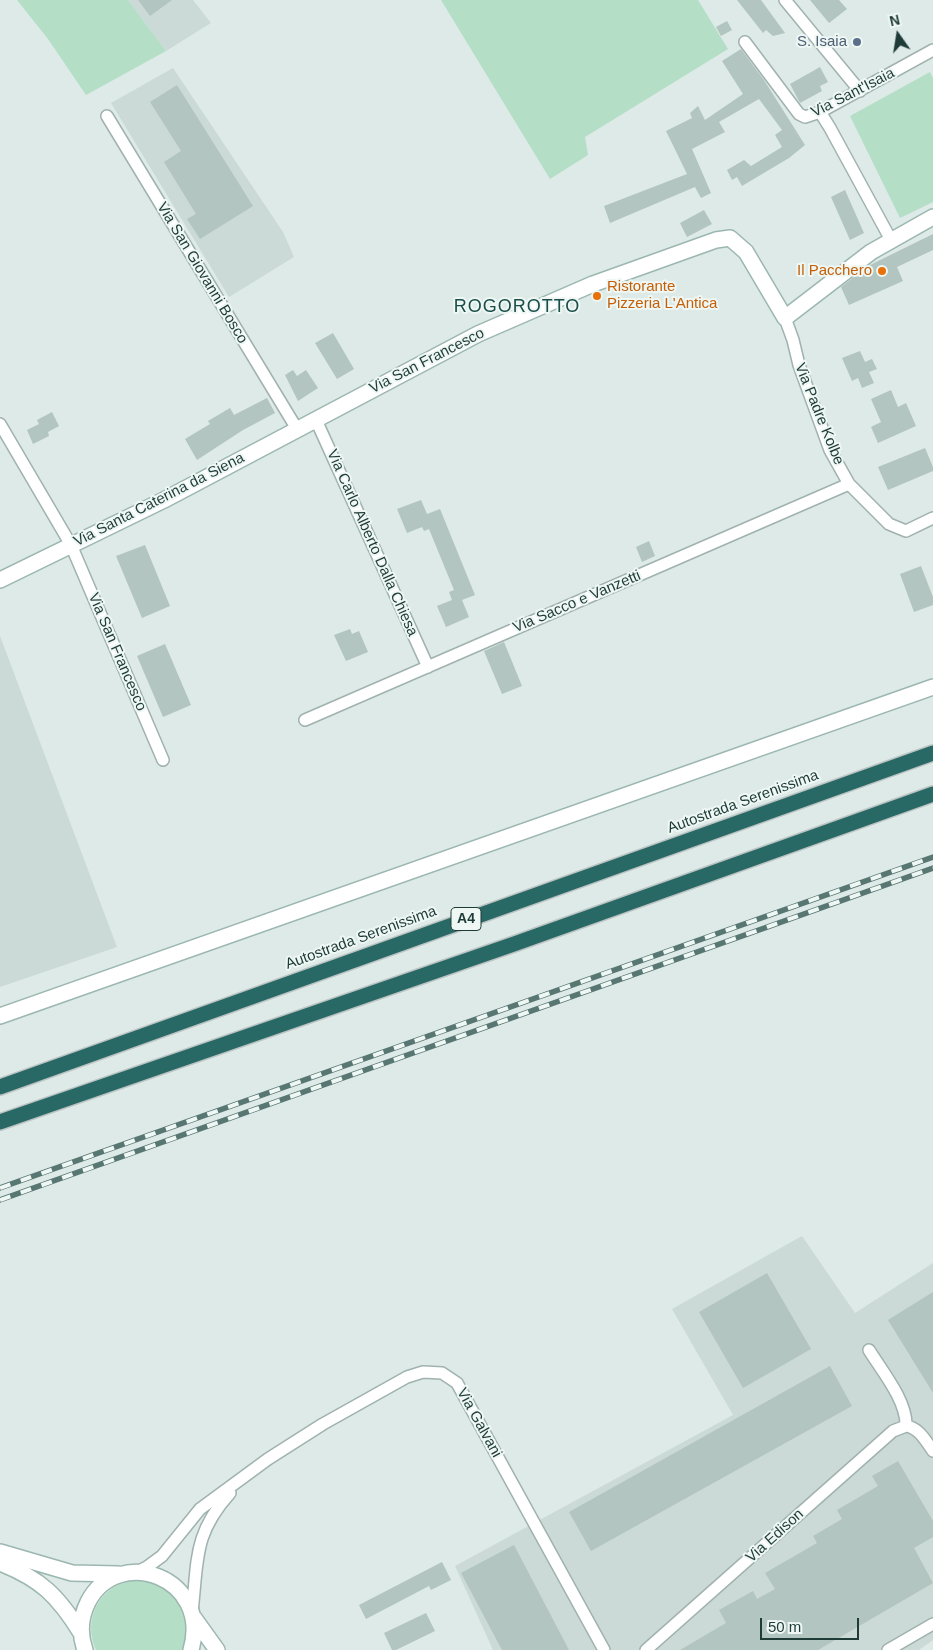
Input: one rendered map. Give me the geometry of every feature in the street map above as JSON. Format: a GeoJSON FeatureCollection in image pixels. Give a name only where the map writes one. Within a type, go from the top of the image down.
{"type":"FeatureCollection","features":[{"type":"Feature","properties":{"kind":"highway","name":"Autostrada Serenissima"},"geometry":{"type":"LineString","coordinates":[[0,1087],[933,753]]}},
{"type":"Feature","properties":{"kind":"highway"},"geometry":{"type":"LineString","coordinates":[[0,1122],[504,947],[933,794]]}},
{"type":"Feature","properties":{"kind":"street"},"geometry":{"type":"LineString","coordinates":[[785,0],[860,91]]}},
{"type":"Feature","properties":{"kind":"street","name":"Via Sant'Isaia"},"geometry":{"type":"LineString","coordinates":[[745,42],[799,114],[805,117],[820,112],[933,50]]}},
{"type":"Feature","properties":{"kind":"street"},"geometry":{"type":"LineString","coordinates":[[820,112],[891,240]]}},
{"type":"Feature","properties":{"kind":"street","name":"Via San Giovanni Bosco"},"geometry":{"type":"LineString","coordinates":[[107,116],[297,430]]}},
{"type":"Feature","properties":{"kind":"street"},"geometry":{"type":"LineString","coordinates":[[785,318],[871,252],[933,217]]}},
{"type":"Feature","properties":{"kind":"street","name":"Via San Francesco"},"geometry":{"type":"LineString","coordinates":[[316,420],[478,334],[593,284],[716,240],[730,238],[746,252],[785,318]]}},
{"type":"Feature","properties":{"kind":"street","name":"Via Padre Kolbe"},"geometry":{"type":"LineString","coordinates":[[785,318],[799,365],[830,450],[849,484],[890,524],[906,531],[933,518]]}},
{"type":"Feature","properties":{"kind":"street","name":"Via Santa Caterina da Siena"},"geometry":{"type":"LineString","coordinates":[[0,580],[164,500],[316,420]]}},
{"type":"Feature","properties":{"kind":"street","name":"Via Carlo Alberto Dalla Chiesa"},"geometry":{"type":"LineString","coordinates":[[316,420],[428,667]]}},
{"type":"Feature","properties":{"kind":"street","name":"Via San Francesco"},"geometry":{"type":"LineString","coordinates":[[0,424],[71,545],[163,760]]}},
{"type":"Feature","properties":{"kind":"street","name":"Via Sacco e Vanzetti"},"geometry":{"type":"LineString","coordinates":[[305,720],[849,484]]}},
{"type":"Feature","properties":{"kind":"street"},"geometry":{"type":"LineString","coordinates":[[4,1014],[933,687]]}},
{"type":"Feature","properties":{"kind":"street"},"geometry":{"type":"LineString","coordinates":[[870,1350],[903,1406],[906,1426],[916,1430],[933,1451]]}},
{"type":"Feature","properties":{"kind":"street","name":"Via Galvani"},"geometry":{"type":"LineString","coordinates":[[131,1573],[147,1568],[162,1556],[200,1509],[268,1459],[323,1424],[407,1377],[423,1372],[442,1373],[457,1383],[604,1650]]}},
{"type":"Feature","properties":{"kind":"street","name":"Via Edison"},"geometry":{"type":"LineString","coordinates":[[646,1650],[893,1431],[906,1426]]}},
{"type":"Feature","properties":{"kind":"street","name":"Via Galvani"},"geometry":{"type":"LineString","coordinates":[[193,1615],[196,1558],[204,1531],[222,1502],[245,1476]]}},
{"type":"Feature","properties":{"kind":"street"},"geometry":{"type":"LineString","coordinates":[[0,1552],[72,1573],[155,1575],[171,1583],[184,1596],[193,1615],[217,1650]]}},
{"type":"Feature","properties":{"kind":"street"},"geometry":{"type":"LineString","coordinates":[[0,1563],[29,1576],[47,1588],[60,1601],[82,1643]]}},
{"type":"Feature","properties":{"kind":"street"},"geometry":{"type":"LineString","coordinates":[[82,1643],[83,1613],[92,1596],[106,1582],[131,1573]]}},
{"type":"Feature","properties":{"kind":"street"},"geometry":{"type":"LineString","coordinates":[[191,1650],[195,1636],[193,1615]]}},
{"type":"Feature","properties":{"kind":"street"},"geometry":{"type":"LineString","coordinates":[[888,1650],[933,1624]]}},
{"type":"Feature","properties":{"kind":"shaded area"},"geometry":{"type":"Polygon","coordinates":[[[128,0],[193,0],[211,23],[166,51],[128,0]]]}},
{"type":"Feature","properties":{"kind":"shaded area"},"geometry":{"type":"Polygon","coordinates":[[[173,68],[283,232],[294,257],[229,297],[111,103],[173,68]]]}},
{"type":"Feature","properties":{"kind":"shaded area"},"geometry":{"type":"Polygon","coordinates":[[[0,636],[117,947],[0,987],[0,636]]]}},
{"type":"Feature","properties":{"kind":"shaded area"},"geometry":{"type":"Polygon","coordinates":[[[802,1236],[855,1313],[933,1263],[933,1640],[919,1650],[493,1650],[455,1566],[733,1415],[672,1309],[802,1236]]]}},
{"type":"Feature","properties":{"kind":"green space"},"geometry":{"type":"Polygon","coordinates":[[[17,0],[128,0],[166,51],[86,95],[48,39],[17,0]]]}},
{"type":"Feature","properties":{"kind":"green space"},"geometry":{"type":"Polygon","coordinates":[[[441,0],[698,0],[728,49],[585,137],[588,155],[550,179],[441,0]]]}},
{"type":"Feature","properties":{"kind":"green space"},"geometry":{"type":"Polygon","coordinates":[[[930,72],[933,78],[933,202],[900,218],[850,116],[930,72]]]}},
{"type":"Feature","properties":{"kind":"green space"},"geometry":{"type":"Polygon","coordinates":[[[147,1580],[165,1587],[173,1593],[183,1607],[187,1624],[182,1650],[96,1650],[92,1639],[92,1618],[95,1608],[101,1599],[117,1585],[127,1581],[147,1580]]]}},
{"type":"Feature","properties":{"kind":"building"},"geometry":{"type":"Polygon","coordinates":[[[138,0],[172,0],[150,16],[138,0]]]}},
{"type":"Feature","properties":{"kind":"building"},"geometry":{"type":"Polygon","coordinates":[[[737,0],[761,0],[785,33],[773,36],[766,30],[763,33],[737,0]]]}},
{"type":"Feature","properties":{"kind":"building"},"geometry":{"type":"Polygon","coordinates":[[[810,0],[839,0],[847,9],[829,23],[810,0]]]}},
{"type":"Feature","properties":{"kind":"building"},"geometry":{"type":"Polygon","coordinates":[[[727,21],[732,30],[721,36],[716,27],[727,21]]]}},
{"type":"Feature","properties":{"kind":"building"},"geometry":{"type":"Polygon","coordinates":[[[741,49],[764,80],[805,145],[789,158],[742,186],[737,177],[732,180],[727,170],[744,160],[751,166],[782,147],[775,135],[782,130],[759,99],[719,122],[725,132],[692,149],[711,193],[701,198],[695,187],[610,223],[604,206],[687,174],[666,131],[692,118],[690,113],[698,106],[705,120],[743,94],[722,61],[741,49]]]}},
{"type":"Feature","properties":{"kind":"building"},"geometry":{"type":"Polygon","coordinates":[[[820,67],[828,82],[820,86],[822,91],[800,103],[790,84],[820,67]]]}},
{"type":"Feature","properties":{"kind":"building"},"geometry":{"type":"Polygon","coordinates":[[[177,85],[253,206],[200,239],[187,219],[196,214],[164,162],[181,151],[150,102],[177,85]]]}},
{"type":"Feature","properties":{"kind":"building"},"geometry":{"type":"Polygon","coordinates":[[[845,190],[864,233],[850,240],[831,197],[845,190]]]}},
{"type":"Feature","properties":{"kind":"building"},"geometry":{"type":"Polygon","coordinates":[[[704,210],[712,224],[687,237],[680,223],[704,210]]]}},
{"type":"Feature","properties":{"kind":"building"},"geometry":{"type":"Polygon","coordinates":[[[933,234],[933,250],[897,267],[903,281],[849,305],[841,287],[868,266],[933,234]]]}},
{"type":"Feature","properties":{"kind":"building"},"geometry":{"type":"Polygon","coordinates":[[[333,333],[354,369],[337,379],[315,343],[333,333]]]}},
{"type":"Feature","properties":{"kind":"building"},"geometry":{"type":"Polygon","coordinates":[[[860,351],[865,362],[872,359],[877,369],[869,372],[874,383],[862,388],[858,378],[852,381],[842,358],[860,351]]]}},
{"type":"Feature","properties":{"kind":"building"},"geometry":{"type":"Polygon","coordinates":[[[293,370],[297,376],[306,370],[318,388],[298,401],[285,375],[293,370]]]}},
{"type":"Feature","properties":{"kind":"building"},"geometry":{"type":"Polygon","coordinates":[[[891,390],[898,407],[906,403],[916,426],[878,443],[871,427],[881,422],[871,399],[891,390]]]}},
{"type":"Feature","properties":{"kind":"building"},"geometry":{"type":"Polygon","coordinates":[[[267,398],[275,413],[243,430],[197,460],[185,439],[210,424],[208,421],[230,408],[234,415],[267,398]]]}},
{"type":"Feature","properties":{"kind":"building"},"geometry":{"type":"Polygon","coordinates":[[[52,412],[59,426],[48,432],[49,436],[33,444],[27,430],[39,424],[37,420],[52,412]]]}},
{"type":"Feature","properties":{"kind":"building"},"geometry":{"type":"Polygon","coordinates":[[[925,448],[933,471],[888,490],[878,467],[925,448]]]}},
{"type":"Feature","properties":{"kind":"building"},"geometry":{"type":"Polygon","coordinates":[[[421,500],[427,514],[440,509],[475,595],[462,600],[469,617],[446,627],[437,606],[452,600],[449,592],[454,590],[429,529],[424,531],[422,527],[407,533],[397,509],[421,500]]]}},
{"type":"Feature","properties":{"kind":"building"},"geometry":{"type":"Polygon","coordinates":[[[649,541],[655,556],[642,562],[636,547],[649,541]]]}},
{"type":"Feature","properties":{"kind":"building"},"geometry":{"type":"Polygon","coordinates":[[[145,545],[170,606],[142,618],[116,556],[145,545]]]}},
{"type":"Feature","properties":{"kind":"building"},"geometry":{"type":"Polygon","coordinates":[[[921,566],[933,597],[933,605],[914,612],[900,574],[921,566]]]}},
{"type":"Feature","properties":{"kind":"building"},"geometry":{"type":"Polygon","coordinates":[[[350,629],[352,634],[359,631],[368,652],[346,661],[334,635],[350,629]]]}},
{"type":"Feature","properties":{"kind":"building"},"geometry":{"type":"Polygon","coordinates":[[[504,642],[522,686],[502,694],[484,651],[504,642]]]}},
{"type":"Feature","properties":{"kind":"building"},"geometry":{"type":"Polygon","coordinates":[[[165,644],[191,705],[163,717],[137,656],[165,644]]]}},
{"type":"Feature","properties":{"kind":"building"},"geometry":{"type":"Polygon","coordinates":[[[767,1273],[811,1349],[743,1388],[699,1312],[767,1273]]]}},
{"type":"Feature","properties":{"kind":"building"},"geometry":{"type":"Polygon","coordinates":[[[933,1292],[933,1393],[888,1320],[933,1292]]]}},
{"type":"Feature","properties":{"kind":"building"},"geometry":{"type":"Polygon","coordinates":[[[830,1366],[852,1406],[591,1551],[569,1512],[830,1366]]]}},
{"type":"Feature","properties":{"kind":"building"},"geometry":{"type":"Polygon","coordinates":[[[898,1461],[933,1521],[933,1537],[914,1548],[933,1583],[818,1650],[680,1650],[726,1623],[719,1610],[753,1591],[757,1599],[775,1589],[765,1573],[817,1543],[813,1536],[842,1519],[837,1510],[878,1486],[872,1476],[898,1461]]]}},
{"type":"Feature","properties":{"kind":"building"},"geometry":{"type":"Polygon","coordinates":[[[514,1545],[569,1650],[502,1650],[461,1573],[514,1545]]]}},
{"type":"Feature","properties":{"kind":"building"},"geometry":{"type":"Polygon","coordinates":[[[442,1562],[451,1580],[431,1590],[429,1586],[366,1619],[359,1605],[442,1562]]]}},
{"type":"Feature","properties":{"kind":"building"},"geometry":{"type":"Polygon","coordinates":[[[426,1613],[435,1631],[396,1650],[392,1650],[384,1633],[426,1613]]]}},
{"type":"Feature","properties":{"kind":"railway"},"geometry":{"type":"LineString","coordinates":[[0,1188],[933,857]]}},
{"type":"Feature","properties":{"kind":"railway"},"geometry":{"type":"LineString","coordinates":[[0,1200],[933,868]]}},
{"type":"Feature","properties":{"kind":"place","name":"S. Isaia"},"geometry":{"type":"Point","coordinates":[857,42]}},
{"type":"Feature","properties":{"kind":"place","name":"Il Pacchero"},"geometry":{"type":"Point","coordinates":[882,271]}},
{"type":"Feature","properties":{"kind":"place","name":"Ristorante Pizzeria L'Antica"},"geometry":{"type":"Point","coordinates":[597,296]}},
{"type":"Feature","properties":{"kind":"district","name":"ROGOROTTO"},"geometry":{"type":"Point","coordinates":[517,307]}}]}
